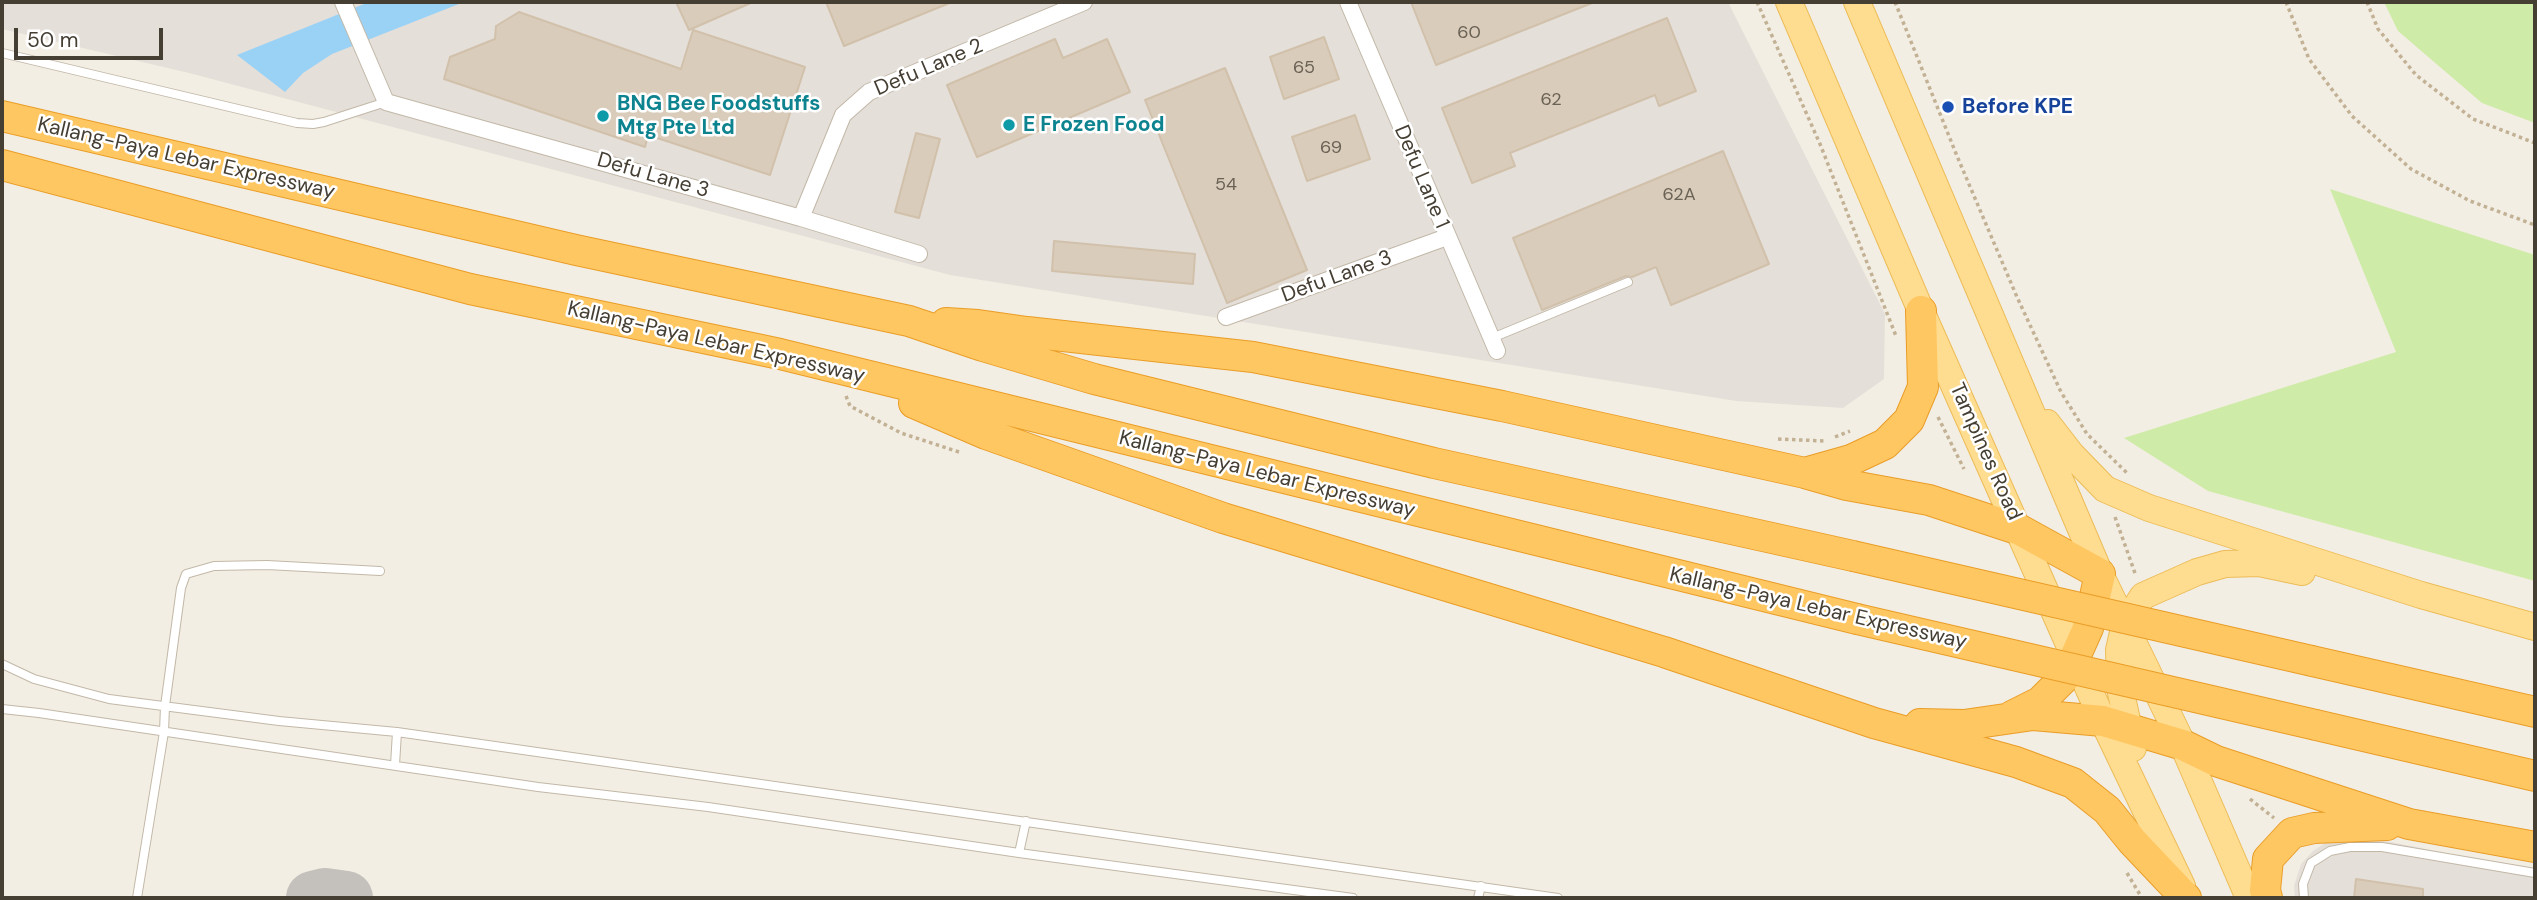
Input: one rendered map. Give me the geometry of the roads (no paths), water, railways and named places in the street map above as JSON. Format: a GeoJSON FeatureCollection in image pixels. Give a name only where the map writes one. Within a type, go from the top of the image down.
{"type":"FeatureCollection","features":[{"type":"Feature","properties":{"kind":"highway","name":"Kallang-Paya Lebar Expressway"},"geometry":{"type":"LineString","coordinates":[[2,116],[576,250],[909,321],[1094,379],[1434,463],[2535,712]]}},
{"type":"Feature","properties":{"kind":"highway","name":"Kallang-Paya Lebar Expressway"},"geometry":{"type":"LineString","coordinates":[[2,165],[470,289],[713,339],[1857,619],[2535,776]]}},
{"type":"Feature","properties":{"kind":"highway"},"geometry":{"type":"LineString","coordinates":[[1805,473],[1851,460],[1885,444],[1909,420],[1923,387],[1921,310]]}},
{"type":"Feature","properties":{"kind":"highway"},"geometry":{"type":"LineString","coordinates":[[909,321],[978,325],[1253,357],[1502,406],[1805,473],[1847,485],[1929,500],[2020,530],[2100,574],[2088,628],[2067,675],[2056,689],[2040,702],[2012,716]]}},
{"type":"Feature","properties":{"kind":"highway"},"geometry":{"type":"LineString","coordinates":[[837,369],[986,434],[1223,518],[1664,652],[1874,723],[2016,762],[2073,783],[2107,810],[2132,841],[2187,898]]}},
{"type":"Feature","properties":{"kind":"highway"},"geometry":{"type":"LineString","coordinates":[[1874,723],[1964,725],[2012,716],[2043,715],[2116,725],[2183,745],[2216,761],[2409,824],[2535,847]]}},
{"type":"Feature","properties":{"kind":"highway"},"geometry":{"type":"LineString","coordinates":[[2267,898],[2265,890],[2268,859],[2292,833],[2314,828],[2409,824]]}},
{"type":"Feature","properties":{"kind":"main road","name":"Tampines Road"},"geometry":{"type":"LineString","coordinates":[[1789,2],[1921,310],[2076,657],[2116,725]]}},
{"type":"Feature","properties":{"kind":"main road"},"geometry":{"type":"LineString","coordinates":[[1857,2],[2100,574],[2183,745],[2249,898]]}},
{"type":"Feature","properties":{"kind":"main road"},"geometry":{"type":"LineString","coordinates":[[2023,391],[2071,454],[2105,489],[2149,508],[2421,595],[2535,627]]}},
{"type":"Feature","properties":{"kind":"main road"},"geometry":{"type":"LineString","coordinates":[[2187,898],[2149,821],[2149,806],[2116,725],[2120,688],[2119,650],[2124,624],[2143,596],[2197,572],[2225,564],[2259,563],[2421,595]]}},
{"type":"Feature","properties":{"kind":"street"},"geometry":{"type":"LineString","coordinates":[[343,2],[386,102]]}},
{"type":"Feature","properties":{"kind":"street","name":"Defu Lane 2"},"geometry":{"type":"LineString","coordinates":[[801,218],[843,115],[869,92],[1084,2]]}},
{"type":"Feature","properties":{"kind":"street","name":"Defu Lane 1"},"geometry":{"type":"LineString","coordinates":[[1348,2],[1494,345]]}},
{"type":"Feature","properties":{"kind":"street","name":"Defu Lane 3"},"geometry":{"type":"LineString","coordinates":[[386,102],[801,218],[919,254]]}},
{"type":"Feature","properties":{"kind":"street","name":"Defu Lane 3"},"geometry":{"type":"LineString","coordinates":[[1226,317],[1447,237]]}},
{"type":"Feature","properties":{"kind":"lane"},"geometry":{"type":"LineString","coordinates":[[2,53],[297,123],[324,122],[386,102]]}},
{"type":"Feature","properties":{"kind":"lane"},"geometry":{"type":"LineString","coordinates":[[1494,345],[1628,282]]}},
{"type":"Feature","properties":{"kind":"lane"},"geometry":{"type":"LineString","coordinates":[[137,898],[164,732],[181,587],[186,574],[214,566],[267,565],[380,571]]}},
{"type":"Feature","properties":{"kind":"lane"},"geometry":{"type":"LineString","coordinates":[[2,664],[34,680],[96,696],[279,721],[397,732],[1558,898]]}},
{"type":"Feature","properties":{"kind":"lane"},"geometry":{"type":"LineString","coordinates":[[2,709],[538,787],[708,807],[1019,853],[1353,898]]}},
{"type":"Feature","properties":{"kind":"lane"},"geometry":{"type":"LineString","coordinates":[[395,765],[397,732]]}},
{"type":"Feature","properties":{"kind":"lane"},"geometry":{"type":"LineString","coordinates":[[1019,853],[1026,821]]}},
{"type":"Feature","properties":{"kind":"lane"},"geometry":{"type":"LineString","coordinates":[[2304,898],[2303,884],[2311,863],[2330,851],[2350,847],[2382,847],[2535,873]]}},
{"type":"Feature","properties":{"kind":"lane"},"geometry":{"type":"LineString","coordinates":[[1478,898],[1481,886]]}},
{"type":"Feature","properties":{"kind":"water"},"geometry":{"type":"Polygon","coordinates":[[[369,2],[464,2],[332,54],[303,73],[285,92],[237,55],[369,2]]]}},
{"type":"Feature","properties":{"kind":"place","name":"Before KPE"},"geometry":{"type":"Point","coordinates":[1948,107]}},
{"type":"Feature","properties":{"kind":"place","name":"BNG Bee Foodstuffs Mtg Pte Ltd"},"geometry":{"type":"Point","coordinates":[603,116]}},
{"type":"Feature","properties":{"kind":"place","name":"E Frozen Food"},"geometry":{"type":"Point","coordinates":[1009,125]}}]}
